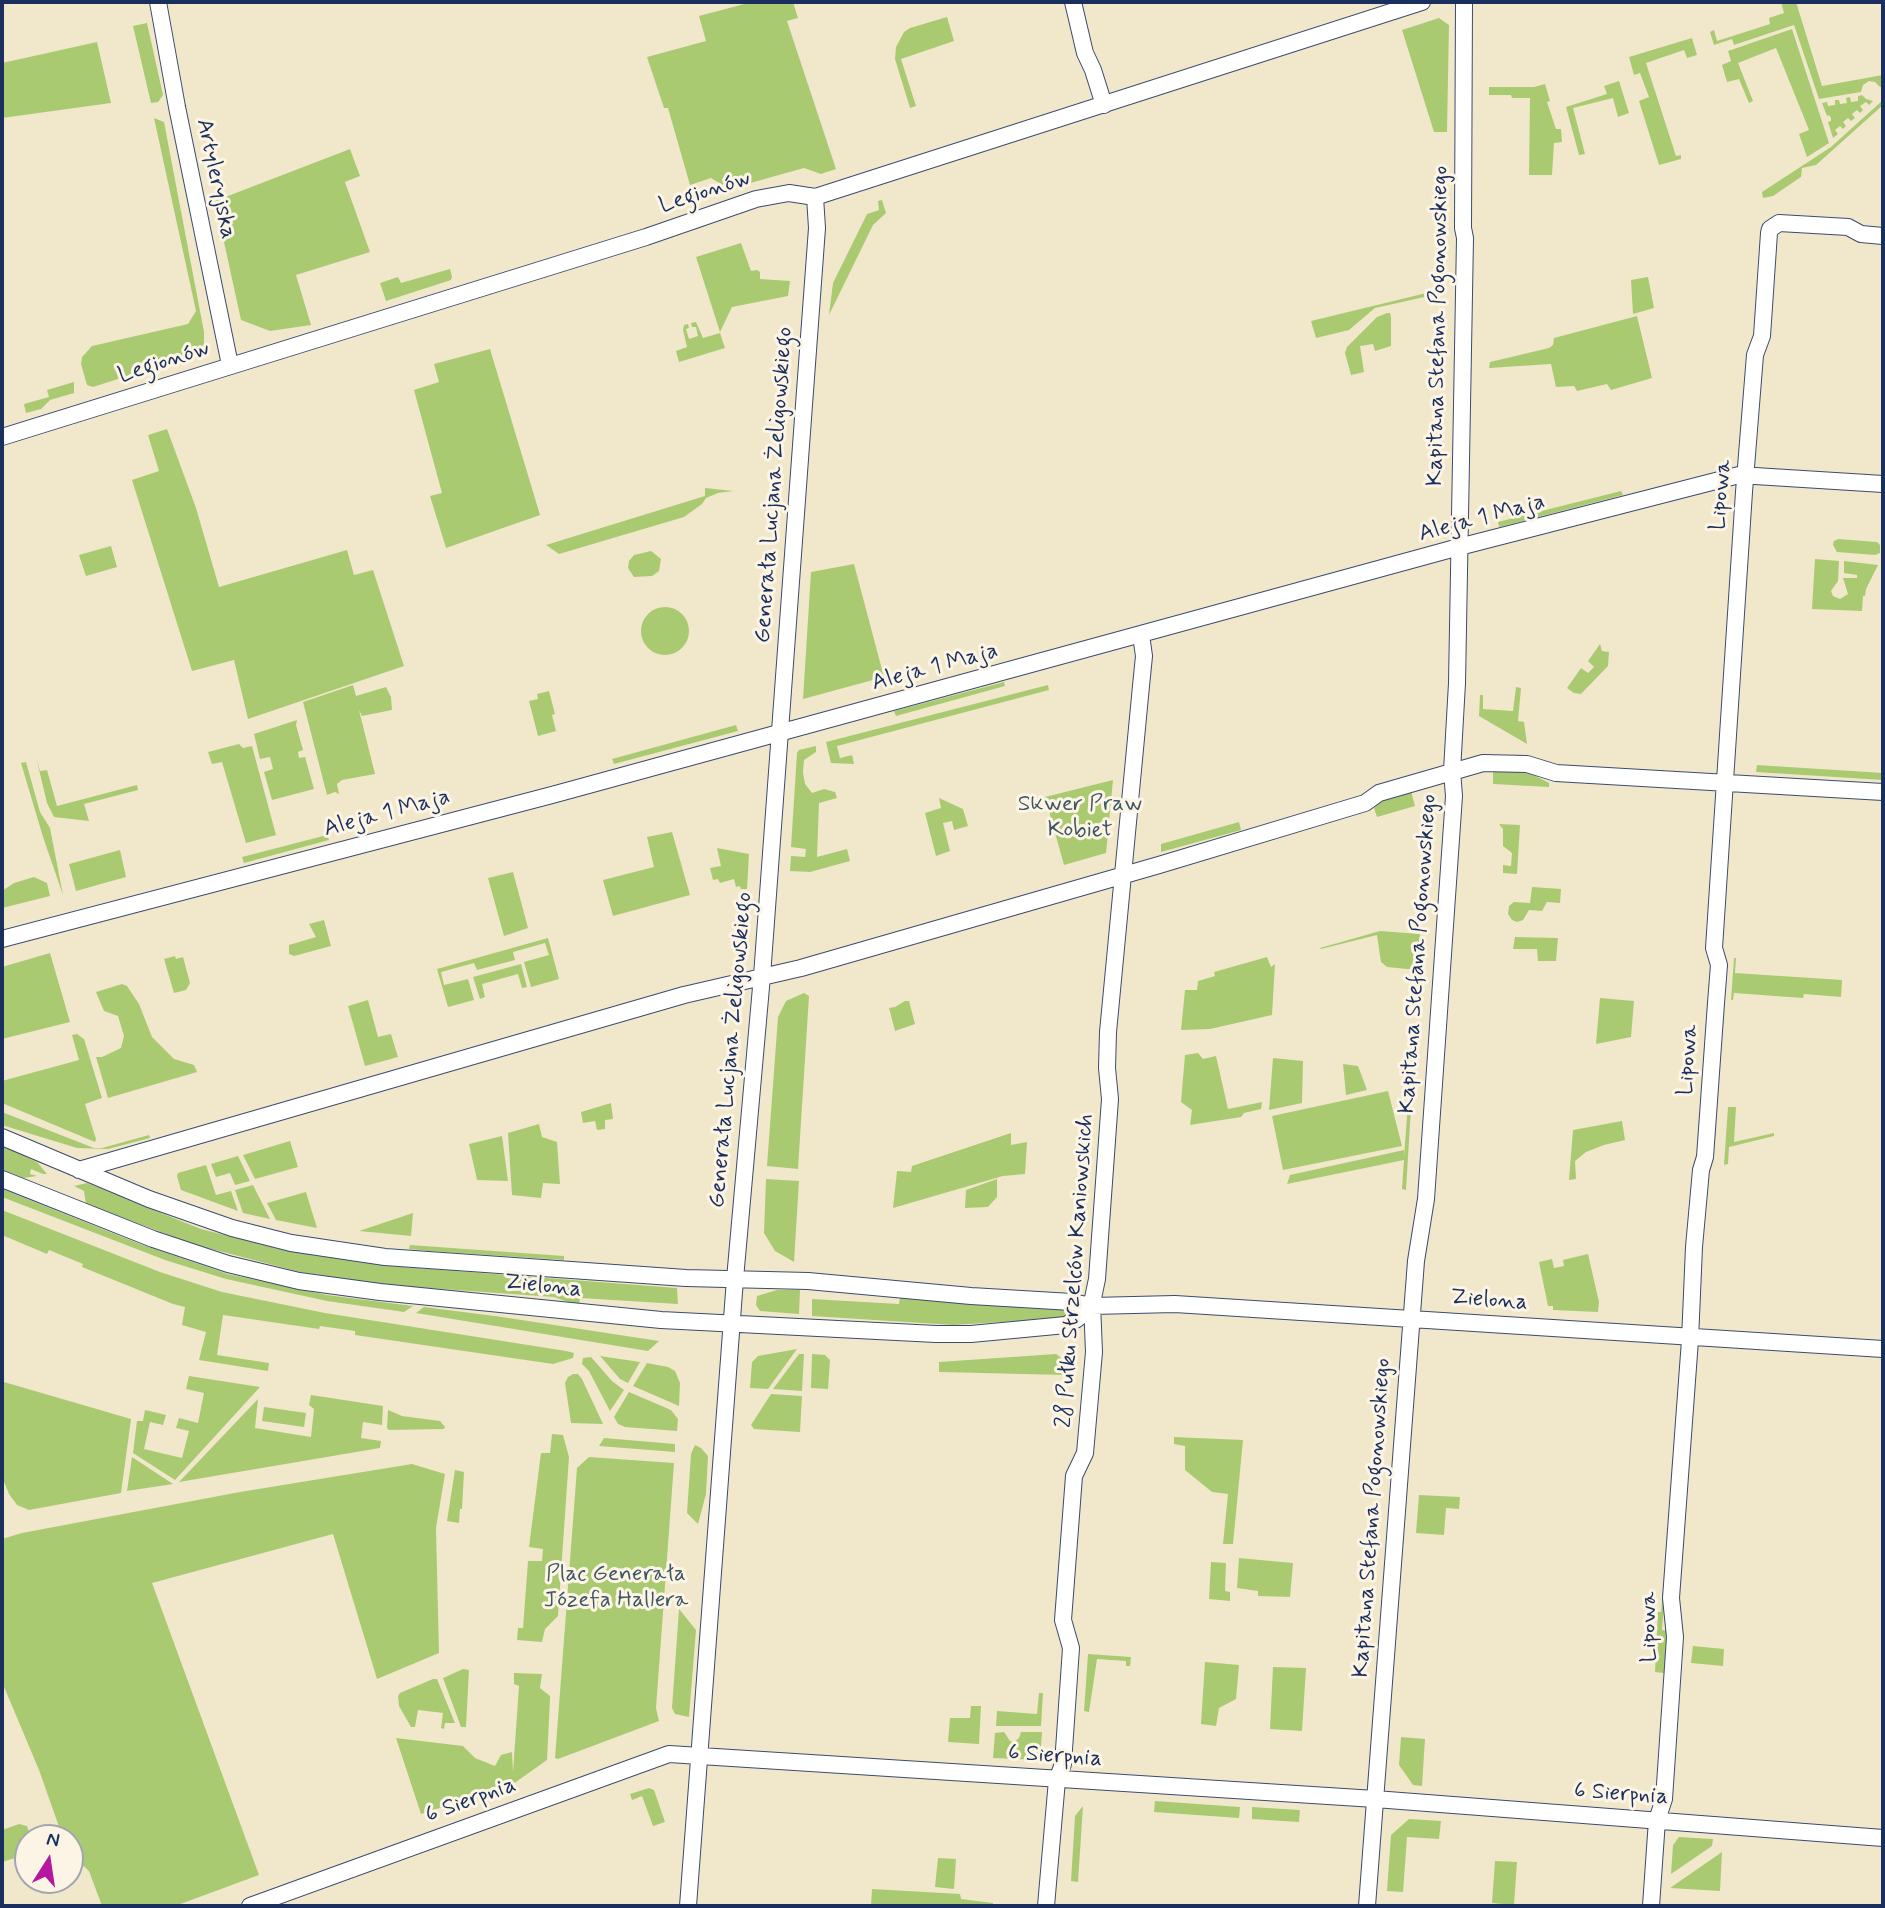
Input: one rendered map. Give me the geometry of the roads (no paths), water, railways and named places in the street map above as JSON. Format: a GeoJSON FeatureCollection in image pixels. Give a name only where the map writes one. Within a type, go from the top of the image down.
{"type":"FeatureCollection","features":[{"type":"Feature","properties":{"kind":"street","name":"Artyleryjska"},"geometry":{"type":"LineString","coordinates":[[158,2],[230,365]]}},
{"type":"Feature","properties":{"kind":"street"},"geometry":{"type":"LineString","coordinates":[[1073,2],[1085,53],[1104,104]]}},
{"type":"Feature","properties":{"kind":"street","name":"Legionów"},"geometry":{"type":"LineString","coordinates":[[2,437],[646,237],[756,199],[789,193],[815,197],[1422,2]]}},
{"type":"Feature","properties":{"kind":"street","name":"Kapitana Stefana Pogonowskiego"},"geometry":{"type":"LineString","coordinates":[[1367,1906],[1419,1233],[1426,1199],[1454,796],[1452,771],[1457,683],[1465,238],[1464,2]]}},
{"type":"Feature","properties":{"kind":"street","name":"Generała Lucjana Żeligowskiego"},"geometry":{"type":"LineString","coordinates":[[688,1906],[735,1279],[762,976],[817,228],[815,197]]}},
{"type":"Feature","properties":{"kind":"street","name":"Lipowa"},"geometry":{"type":"LineString","coordinates":[[1650,1906],[1657,1820],[1664,1799],[1675,1637],[1671,1598],[1694,1247],[1701,1170],[1705,1157],[1717,990],[1718,965],[1714,948],[1725,782],[1754,360],[1762,336],[1769,233],[1773,225],[1779,223],[1848,227],[1861,234],[1883,236]]}},
{"type":"Feature","properties":{"kind":"street","name":"Aleja 1 Maja"},"geometry":{"type":"LineString","coordinates":[[2,939],[779,733],[1459,547],[1747,475],[1883,484]]}},
{"type":"Feature","properties":{"kind":"street","name":"28 Pułku Strzelców Kaniowskich"},"geometry":{"type":"LineString","coordinates":[[1046,1906],[1057,1780],[1063,1764],[1072,1648],[1063,1620],[1074,1476],[1086,1453],[1094,1352],[1092,1306],[1097,1279],[1110,1099],[1108,1032],[1144,656],[1141,635]]}},
{"type":"Feature","properties":{"kind":"street"},"geometry":{"type":"LineString","coordinates":[[79,1170],[684,995],[813,965],[1365,803],[1379,793],[1452,771],[1494,762],[1527,764],[1556,773],[1883,792]]}},
{"type":"Feature","properties":{"kind":"street","name":"Zielona"},"geometry":{"type":"LineString","coordinates":[[2,1137],[174,1209],[232,1228],[327,1249],[385,1257],[686,1279],[808,1281],[1072,1302],[1092,1306],[1175,1304],[1883,1349]]}},
{"type":"Feature","properties":{"kind":"street","name":"Zielona"},"geometry":{"type":"LineString","coordinates":[[2,1179],[195,1254],[228,1264],[299,1281],[380,1292],[578,1313],[733,1324],[971,1334],[1066,1325],[1077,1320],[1092,1306]]}},
{"type":"Feature","properties":{"kind":"street","name":"6 Sierpnia"},"geometry":{"type":"LineString","coordinates":[[250,1906],[663,1755],[700,1755],[1375,1799],[1883,1838]]}},
{"type":"Feature","properties":{"kind":"park label","name":"Skwer Praw Kobiet"},"geometry":{"type":"Point","coordinates":[1080,818]}},
{"type":"Feature","properties":{"kind":"park label","name":"Plac Generała Józefa Hallera"},"geometry":{"type":"Point","coordinates":[616,1588]}}]}
